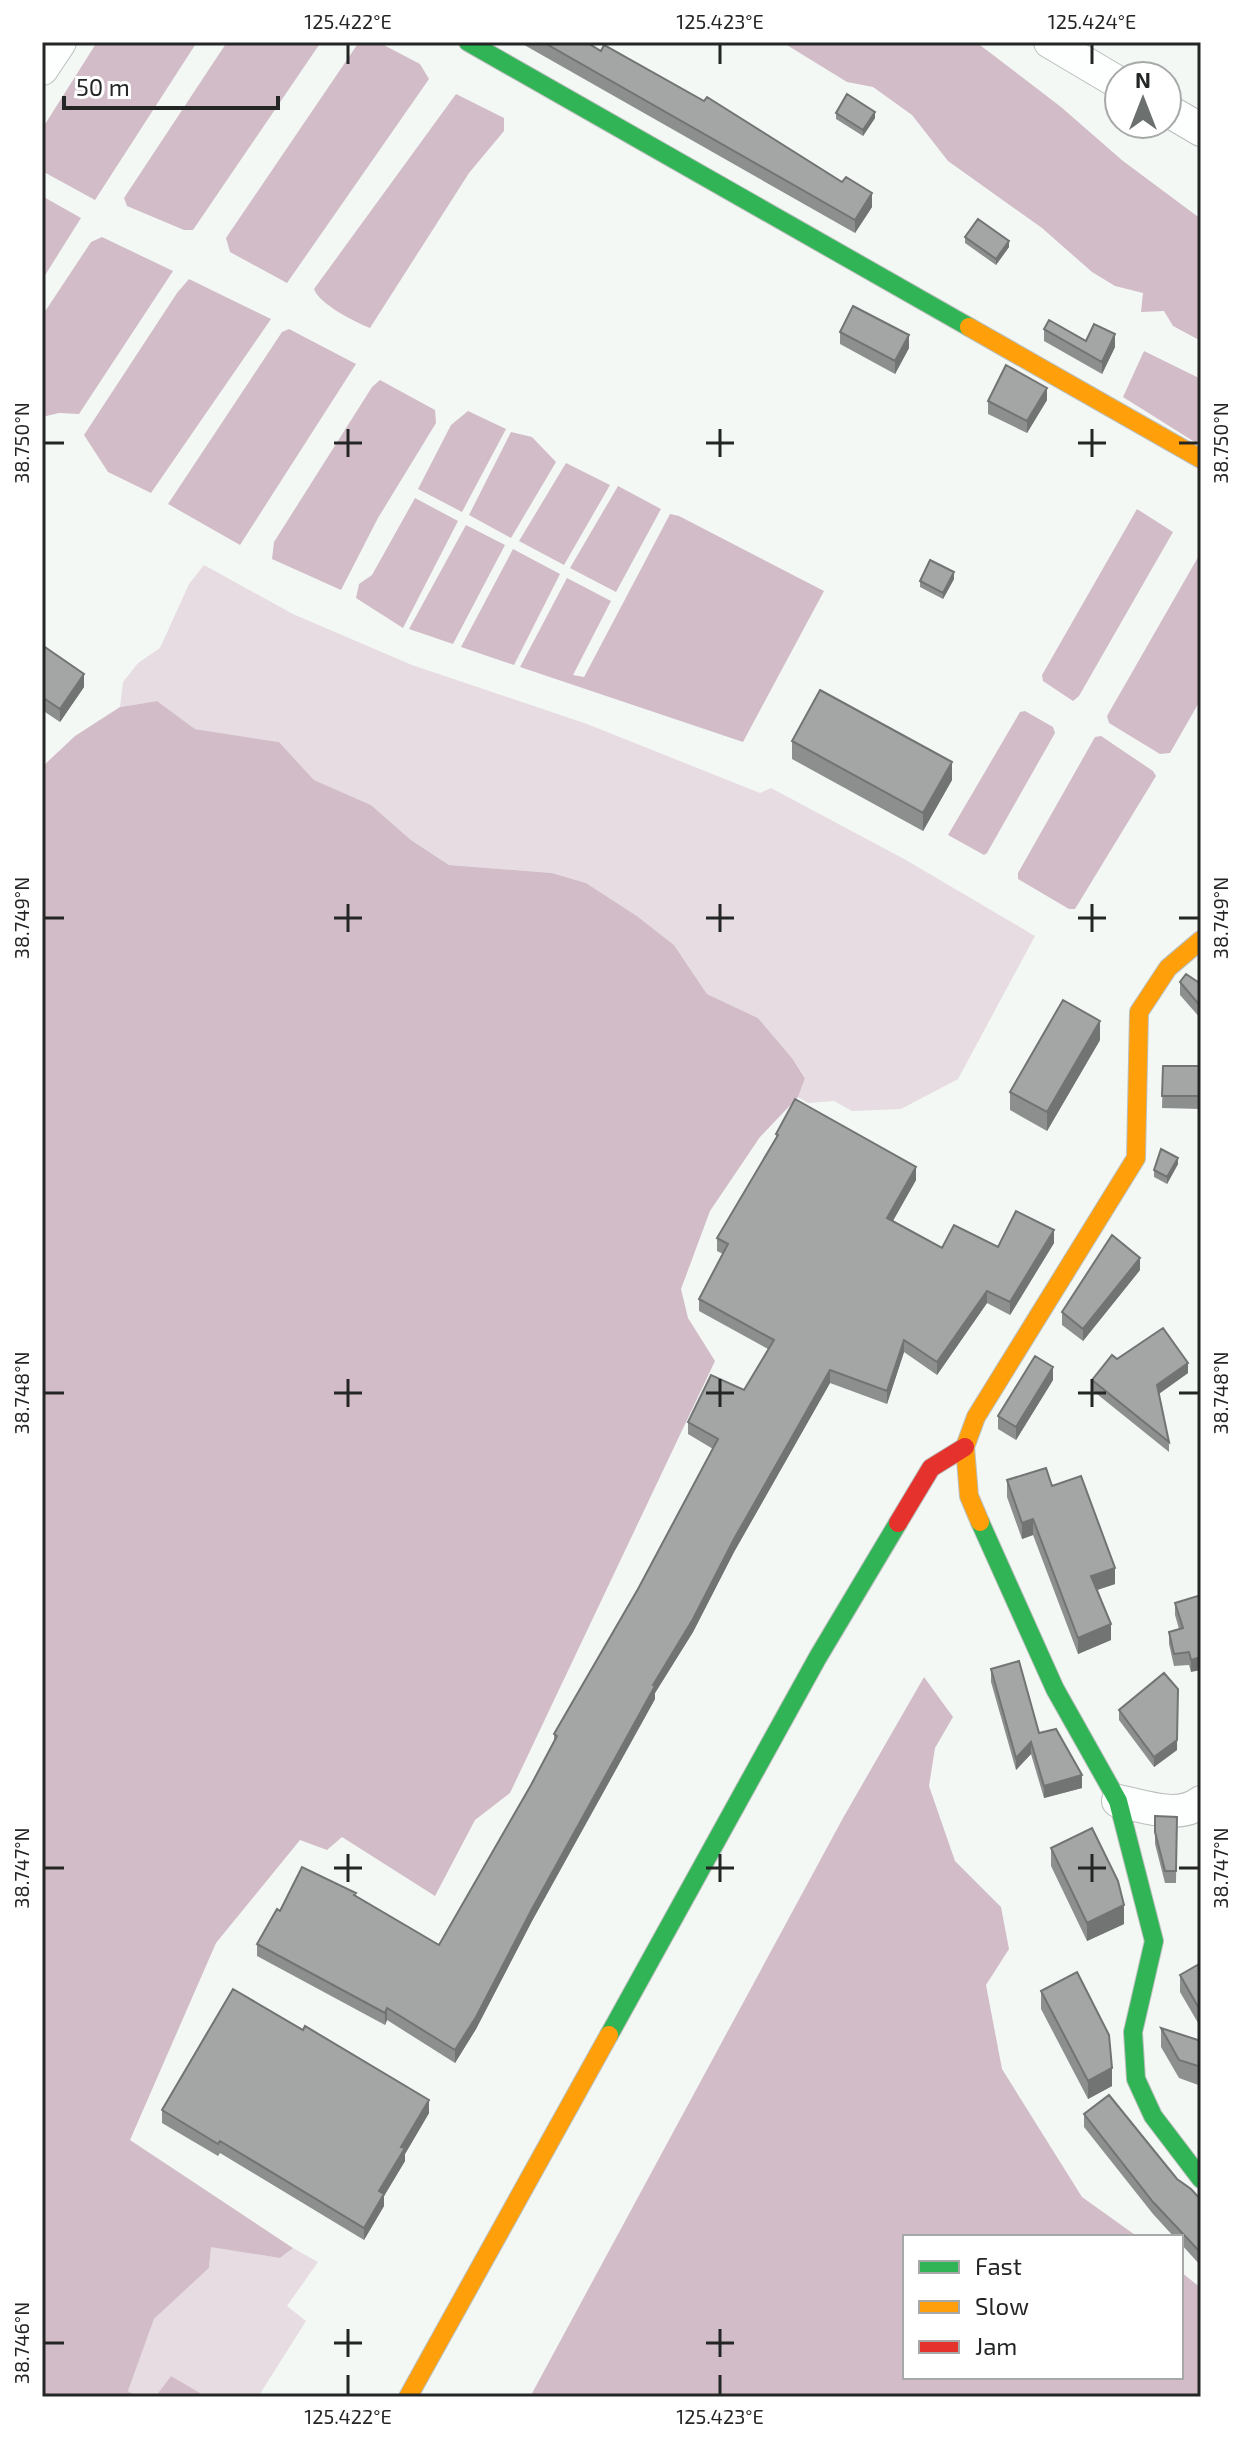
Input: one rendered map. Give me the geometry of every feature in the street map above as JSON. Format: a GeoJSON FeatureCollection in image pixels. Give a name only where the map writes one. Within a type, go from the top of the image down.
{"type":"FeatureCollection","features":[{"type":"Feature","properties":{"kind":"street"},"geometry":{"type":"LineString","coordinates":[[42,69],[60,42]]}},
{"type":"Feature","properties":{"kind":"street"},"geometry":{"type":"LineString","coordinates":[[468,42],[1201,459]]}},
{"type":"Feature","properties":{"kind":"street"},"geometry":{"type":"LineString","coordinates":[[1050,42],[1103,73]]}},
{"type":"Feature","properties":{"kind":"street"},"geometry":{"type":"LineString","coordinates":[[1183,119],[1201,130]]}},
{"type":"Feature","properties":{"kind":"street"},"geometry":{"type":"LineString","coordinates":[[1201,940],[1168,968],[1139,1012],[1136,1158],[976,1417],[965,1447],[969,1496],[975,1510],[1055,1689],[1118,1801],[1154,1941],[1133,2032],[1136,2079],[1153,2116],[1201,2179]]}},
{"type":"Feature","properties":{"kind":"street"},"geometry":{"type":"LineString","coordinates":[[408,2397],[818,1657],[931,1468],[965,1447]]}},
{"type":"Feature","properties":{"kind":"street"},"geometry":{"type":"LineString","coordinates":[[1118,1801],[1173,1812],[1201,1802]]}},
{"type":"Feature","properties":{"kind":"shaded area"},"geometry":{"type":"Polygon","coordinates":[[[97,42],[197,42],[95,200],[42,171],[42,129],[97,42]]]}},
{"type":"Feature","properties":{"kind":"shaded area"},"geometry":{"type":"Polygon","coordinates":[[[227,42],[321,42],[193,230],[184,230],[127,206],[124,198],[227,42]]]}},
{"type":"Feature","properties":{"kind":"shaded area"},"geometry":{"type":"Polygon","coordinates":[[[359,42],[378,42],[420,64],[429,79],[287,283],[230,252],[226,238],[359,42]]]}},
{"type":"Feature","properties":{"kind":"shaded area"},"geometry":{"type":"Polygon","coordinates":[[[782,42],[976,42],[1061,107],[1123,161],[1201,219],[1201,341],[1173,326],[1164,311],[1141,312],[1143,293],[1115,286],[1092,272],[1042,228],[948,161],[912,115],[873,87],[847,82],[782,42]]]}},
{"type":"Feature","properties":{"kind":"shaded area"},"geometry":{"type":"Polygon","coordinates":[[[456,94],[504,118],[504,131],[469,173],[370,328],[330,306],[314,289],[456,94]]]}},
{"type":"Feature","properties":{"kind":"shaded area"},"geometry":{"type":"Polygon","coordinates":[[[42,196],[81,218],[42,280],[42,196]]]}},
{"type":"Feature","properties":{"kind":"shaded area"},"geometry":{"type":"Polygon","coordinates":[[[102,237],[173,271],[79,414],[59,413],[42,417],[42,316],[91,242],[102,237]]]}},
{"type":"Feature","properties":{"kind":"shaded area"},"geometry":{"type":"Polygon","coordinates":[[[189,279],[271,319],[151,493],[108,472],[84,435],[189,279]]]}},
{"type":"Feature","properties":{"kind":"shaded area"},"geometry":{"type":"Polygon","coordinates":[[[289,329],[356,364],[240,545],[168,504],[282,332],[289,329]]]}},
{"type":"Feature","properties":{"kind":"shaded area"},"geometry":{"type":"Polygon","coordinates":[[[1144,351],[1201,379],[1201,446],[1123,397],[1144,351]]]}},
{"type":"Feature","properties":{"kind":"shaded area"},"geometry":{"type":"Polygon","coordinates":[[[380,380],[435,410],[436,423],[378,518],[341,590],[272,559],[274,542],[372,387],[380,380]]]}},
{"type":"Feature","properties":{"kind":"shaded area"},"geometry":{"type":"Polygon","coordinates":[[[468,411],[506,429],[462,512],[418,489],[451,425],[468,411]]]}},
{"type":"Feature","properties":{"kind":"shaded area"},"geometry":{"type":"Polygon","coordinates":[[[511,432],[532,437],[556,462],[511,538],[469,515],[511,432]]]}},
{"type":"Feature","properties":{"kind":"shaded area"},"geometry":{"type":"Polygon","coordinates":[[[566,463],[610,485],[564,565],[519,541],[566,463]]]}},
{"type":"Feature","properties":{"kind":"shaded area"},"geometry":{"type":"Polygon","coordinates":[[[618,486],[661,509],[616,592],[570,568],[618,486]]]}},
{"type":"Feature","properties":{"kind":"shaded area"},"geometry":{"type":"Polygon","coordinates":[[[415,498],[458,521],[403,628],[356,598],[359,584],[372,575],[415,498]]]}},
{"type":"Feature","properties":{"kind":"shaded area"},"geometry":{"type":"Polygon","coordinates":[[[1137,509],[1173,532],[1079,696],[1073,701],[1043,681],[1042,675],[1137,509]]]}},
{"type":"Feature","properties":{"kind":"shaded area"},"geometry":{"type":"Polygon","coordinates":[[[670,514],[824,591],[743,742],[520,667],[567,578],[611,601],[573,675],[584,677],[670,514]]]}},
{"type":"Feature","properties":{"kind":"shaded area"},"geometry":{"type":"Polygon","coordinates":[[[466,525],[505,545],[453,644],[409,629],[466,525]]]}},
{"type":"Feature","properties":{"kind":"shaded area"},"geometry":{"type":"Polygon","coordinates":[[[513,549],[560,574],[514,665],[461,647],[513,549]]]}},
{"type":"Feature","properties":{"kind":"shaded area"},"geometry":{"type":"Polygon","coordinates":[[[1201,552],[1201,699],[1170,753],[1160,754],[1109,723],[1107,716],[1201,552]]]}},
{"type":"Feature","properties":{"kind":"shaded area"},"geometry":{"type":"Polygon","coordinates":[[[204,565],[293,614],[412,665],[587,724],[760,793],[771,788],[906,860],[1035,936],[958,1079],[901,1109],[852,1111],[834,1101],[808,1103],[798,1097],[805,1077],[758,1018],[707,994],[674,945],[586,883],[552,873],[449,865],[411,840],[371,805],[314,780],[279,742],[195,729],[157,701],[120,707],[123,682],[138,663],[160,648],[189,584],[204,565]]]}},
{"type":"Feature","properties":{"kind":"shaded area"},"geometry":{"type":"Polygon","coordinates":[[[157,701],[195,729],[279,742],[314,780],[371,805],[411,840],[449,865],[552,873],[586,883],[674,945],[707,994],[758,1018],[805,1078],[798,1097],[760,1137],[710,1211],[681,1289],[688,1318],[715,1361],[510,1793],[475,1820],[435,1896],[342,1837],[327,1850],[300,1840],[216,1943],[130,2140],[293,2248],[280,2258],[211,2247],[209,2268],[154,2319],[128,2391],[138,2397],[42,2397],[42,767],[75,736],[120,707],[157,701]]]}},
{"type":"Feature","properties":{"kind":"shaded area"},"geometry":{"type":"Polygon","coordinates":[[[1025,711],[1053,727],[1055,733],[984,855],[948,835],[1020,712],[1025,711]]]}},
{"type":"Feature","properties":{"kind":"shaded area"},"geometry":{"type":"Polygon","coordinates":[[[1101,736],[1156,776],[1075,909],[1069,909],[1018,879],[1018,873],[1095,737],[1101,736]]]}},
{"type":"Feature","properties":{"kind":"shaded area"},"geometry":{"type":"Polygon","coordinates":[[[924,1677],[953,1717],[935,1748],[929,1786],[955,1861],[1001,1907],[1009,1949],[986,1985],[1002,2069],[1082,2197],[1135,2235],[903,2235],[903,2379],[1183,2379],[1183,2274],[1201,2288],[1201,2397],[530,2397],[843,1818],[924,1677]]]}},
{"type":"Feature","properties":{"kind":"shaded area"},"geometry":{"type":"Polygon","coordinates":[[[211,2246],[280,2258],[293,2248],[318,2262],[287,2306],[306,2321],[258,2397],[207,2397],[171,2376],[155,2397],[138,2397],[128,2391],[154,2319],[209,2268],[211,2246]]]}},
{"type":"Feature","properties":{"kind":"shaded area"},"geometry":{"type":"Polygon","coordinates":[[[171,2376],[207,2397],[155,2397],[171,2376]]]}},
{"type":"Feature","properties":{"kind":"building"},"geometry":{"type":"Polygon","coordinates":[[[543,42],[586,42],[601,51],[604,45],[704,101],[707,97],[842,182],[846,177],[872,193],[855,220],[543,42]]]}},
{"type":"Feature","properties":{"kind":"building"},"geometry":{"type":"Polygon","coordinates":[[[847,94],[875,112],[863,130],[836,113],[847,94]]]}},
{"type":"Feature","properties":{"kind":"building"},"geometry":{"type":"Polygon","coordinates":[[[978,219],[1009,241],[996,259],[965,237],[978,219]]]}},
{"type":"Feature","properties":{"kind":"building"},"geometry":{"type":"Polygon","coordinates":[[[853,306],[909,335],[895,361],[840,332],[853,306]]]}},
{"type":"Feature","properties":{"kind":"building"},"geometry":{"type":"Polygon","coordinates":[[[1049,320],[1086,341],[1094,324],[1115,334],[1102,362],[1044,329],[1049,320]]]}},
{"type":"Feature","properties":{"kind":"building"},"geometry":{"type":"Polygon","coordinates":[[[1006,365],[1047,388],[1027,421],[988,401],[1006,365]]]}},
{"type":"Feature","properties":{"kind":"building"},"geometry":{"type":"Polygon","coordinates":[[[930,560],[954,572],[943,593],[920,581],[930,560]]]}},
{"type":"Feature","properties":{"kind":"building"},"geometry":{"type":"Polygon","coordinates":[[[42,645],[84,674],[60,709],[42,697],[42,645]]]}},
{"type":"Feature","properties":{"kind":"building"},"geometry":{"type":"Polygon","coordinates":[[[820,690],[952,762],[923,813],[792,741],[820,690]]]}},
{"type":"Feature","properties":{"kind":"building"},"geometry":{"type":"Polygon","coordinates":[[[1186,974],[1201,984],[1201,1007],[1180,982],[1186,974]]]}},
{"type":"Feature","properties":{"kind":"building"},"geometry":{"type":"Polygon","coordinates":[[[1063,1000],[1100,1021],[1047,1112],[1010,1092],[1063,1000]]]}},
{"type":"Feature","properties":{"kind":"building"},"geometry":{"type":"Polygon","coordinates":[[[1163,1066],[1201,1066],[1201,1096],[1162,1096],[1163,1066]]]}},
{"type":"Feature","properties":{"kind":"building"},"geometry":{"type":"Polygon","coordinates":[[[795,1099],[916,1167],[887,1218],[942,1248],[954,1225],[998,1247],[1016,1211],[1054,1230],[1010,1302],[987,1291],[937,1362],[904,1340],[887,1391],[830,1370],[734,1539],[693,1619],[653,1685],[476,2017],[455,2050],[387,2008],[385,2013],[257,1944],[277,1909],[280,1911],[302,1867],[356,1893],[354,1895],[439,1945],[531,1785],[557,1736],[554,1734],[638,1589],[718,1439],[688,1422],[711,1375],[744,1390],[774,1340],[699,1299],[728,1244],[717,1238],[778,1135],[795,1099]]]}},
{"type":"Feature","properties":{"kind":"building"},"geometry":{"type":"Polygon","coordinates":[[[1161,1149],[1178,1158],[1167,1177],[1154,1170],[1161,1149]]]}},
{"type":"Feature","properties":{"kind":"building"},"geometry":{"type":"Polygon","coordinates":[[[1112,1235],[1140,1258],[1083,1329],[1062,1312],[1112,1235]]]}},
{"type":"Feature","properties":{"kind":"building"},"geometry":{"type":"Polygon","coordinates":[[[1163,1328],[1188,1363],[1157,1385],[1169,1442],[1092,1380],[1112,1355],[1117,1359],[1163,1328]]]}},
{"type":"Feature","properties":{"kind":"building"},"geometry":{"type":"Polygon","coordinates":[[[1035,1356],[1053,1367],[1016,1427],[998,1416],[1035,1356]]]}},
{"type":"Feature","properties":{"kind":"building"},"geometry":{"type":"Polygon","coordinates":[[[1046,1468],[1052,1486],[1081,1476],[1115,1568],[1091,1576],[1111,1624],[1078,1638],[1033,1519],[1022,1523],[1007,1480],[1046,1468]]]}},
{"type":"Feature","properties":{"kind":"building"},"geometry":{"type":"Polygon","coordinates":[[[1201,1595],[1201,1657],[1191,1660],[1189,1652],[1174,1654],[1169,1632],[1183,1628],[1175,1603],[1201,1595]]]}},
{"type":"Feature","properties":{"kind":"building"},"geometry":{"type":"Polygon","coordinates":[[[1019,1661],[1039,1733],[1056,1729],[1082,1775],[1044,1786],[1031,1742],[1016,1758],[991,1669],[1019,1661]]]}},
{"type":"Feature","properties":{"kind":"building"},"geometry":{"type":"Polygon","coordinates":[[[1164,1673],[1178,1689],[1177,1740],[1154,1757],[1119,1710],[1164,1673]]]}},
{"type":"Feature","properties":{"kind":"building"},"geometry":{"type":"Polygon","coordinates":[[[1155,1816],[1177,1817],[1176,1871],[1165,1871],[1155,1832],[1155,1816]]]}},
{"type":"Feature","properties":{"kind":"building"},"geometry":{"type":"Polygon","coordinates":[[[1092,1828],[1118,1881],[1124,1905],[1087,1923],[1051,1848],[1092,1828]]]}},
{"type":"Feature","properties":{"kind":"building"},"geometry":{"type":"Polygon","coordinates":[[[1201,1963],[1201,2012],[1180,1975],[1201,1963]]]}},
{"type":"Feature","properties":{"kind":"building"},"geometry":{"type":"Polygon","coordinates":[[[1077,1972],[1109,2035],[1112,2068],[1088,2081],[1041,1991],[1077,1972]]]}},
{"type":"Feature","properties":{"kind":"building"},"geometry":{"type":"Polygon","coordinates":[[[233,1989],[303,2030],[305,2026],[429,2100],[401,2147],[405,2148],[379,2191],[384,2194],[364,2228],[220,2141],[218,2144],[162,2110],[233,1989]]]}},
{"type":"Feature","properties":{"kind":"building"},"geometry":{"type":"Polygon","coordinates":[[[1161,2028],[1201,2041],[1201,2067],[1179,2060],[1161,2028]]]}},
{"type":"Feature","properties":{"kind":"building"},"geometry":{"type":"Polygon","coordinates":[[[1109,2095],[1177,2179],[1201,2200],[1201,2253],[1153,2202],[1084,2114],[1109,2095]]]}},
{"type":"Feature","properties":{"kind":"traffic: fast"},"geometry":{"type":"LineString","coordinates":[[468,42],[969,327]]}},
{"type":"Feature","properties":{"kind":"traffic: fast"},"geometry":{"type":"LineString","coordinates":[[980,1522],[1055,1689],[1118,1801],[1154,1941],[1133,2032],[1136,2079],[1153,2116],[1201,2179]]}},
{"type":"Feature","properties":{"kind":"traffic: fast"},"geometry":{"type":"LineString","coordinates":[[609,2035],[818,1657],[898,1523]]}},
{"type":"Feature","properties":{"kind":"traffic: slow"},"geometry":{"type":"LineString","coordinates":[[969,327],[1201,459]]}},
{"type":"Feature","properties":{"kind":"traffic: slow"},"geometry":{"type":"LineString","coordinates":[[980,1522],[969,1496],[965,1447],[976,1417],[1136,1158],[1139,1012],[1168,968],[1201,940]]}},
{"type":"Feature","properties":{"kind":"traffic: slow"},"geometry":{"type":"LineString","coordinates":[[408,2397],[609,2035]]}},
{"type":"Feature","properties":{"kind":"traffic: jam"},"geometry":{"type":"LineString","coordinates":[[898,1523],[931,1468],[965,1447]]}}]}
